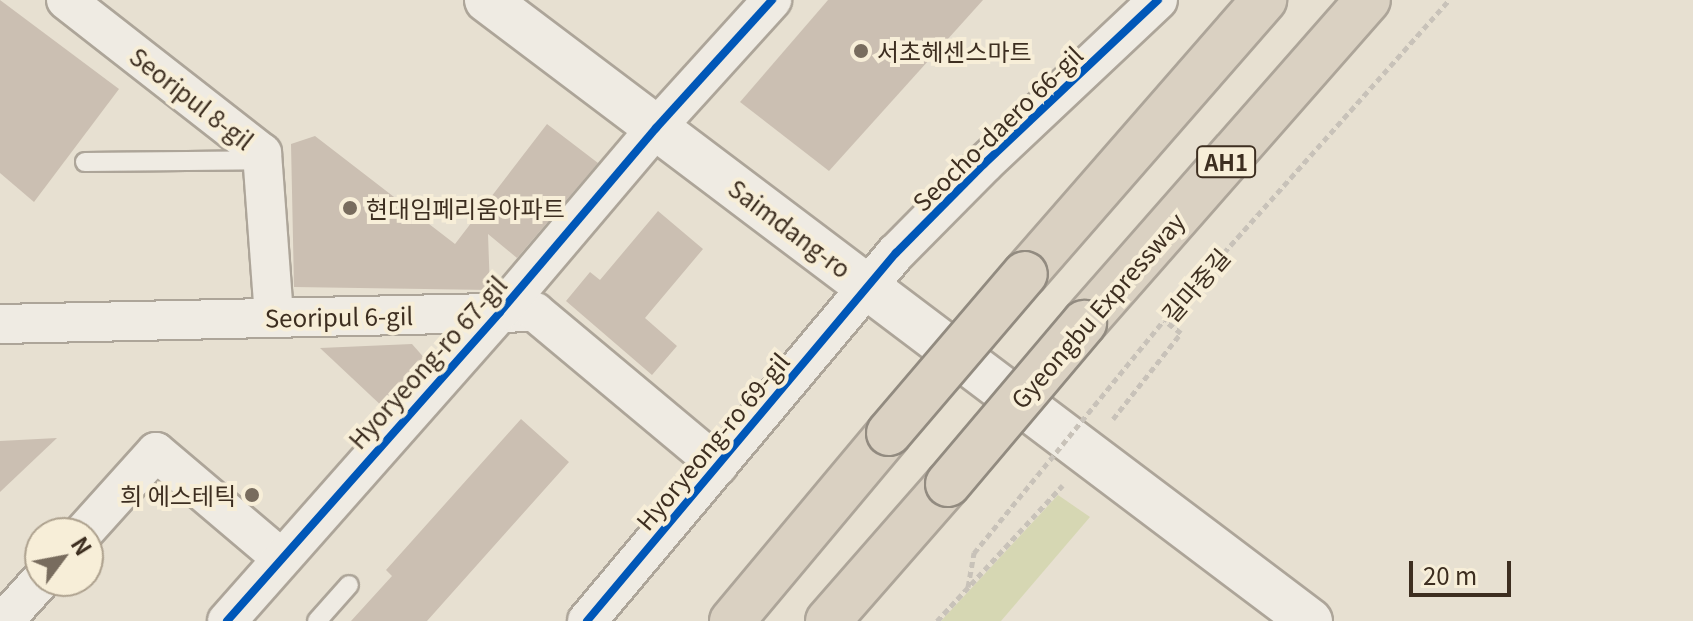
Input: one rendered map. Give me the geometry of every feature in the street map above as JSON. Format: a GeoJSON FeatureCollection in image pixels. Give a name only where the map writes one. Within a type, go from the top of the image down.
{"type":"FeatureCollection","features":[{"type":"Feature","properties":{"kind":"highway"},"geometry":{"type":"LineString","coordinates":[[732,621],[1025,274],[1264,0]]}},
{"type":"Feature","properties":{"kind":"highway","name":"Gyeongbu Expressway"},"geometry":{"type":"LineString","coordinates":[[828,621],[1368,0]]}},
{"type":"Feature","properties":{"kind":"main road","name":"Saimdang-ro"},"geometry":{"type":"LineString","coordinates":[[498,3],[656,128],[1310,621]]}},
{"type":"Feature","properties":{"kind":"street","name":"Seoripul 8-gil"},"geometry":{"type":"LineString","coordinates":[[66,0],[262,153],[274,317]]}},
{"type":"Feature","properties":{"kind":"street","name":"Hyoryeong-ro 67-gil"},"geometry":{"type":"LineString","coordinates":[[227,621],[500,312],[656,128],[772,0]]}},
{"type":"Feature","properties":{"kind":"street","name":"Seocho-daero 66-gil"},"geometry":{"type":"LineString","coordinates":[[866,286],[984,164],[1158,0]]}},
{"type":"Feature","properties":{"kind":"street","name":"Hyoryeong-ro 69-gil"},"geometry":{"type":"LineString","coordinates":[[587,621],[866,286]]}},
{"type":"Feature","properties":{"kind":"street","name":"Seoripul 6-gil"},"geometry":{"type":"LineString","coordinates":[[0,324],[535,312],[718,465]]}},
{"type":"Feature","properties":{"kind":"street"},"geometry":{"type":"LineString","coordinates":[[97,517],[156,452],[281,558]]}},
{"type":"Feature","properties":{"kind":"street"},"geometry":{"type":"LineString","coordinates":[[4,621],[26,597]]}},
{"type":"Feature","properties":{"kind":"lane"},"geometry":{"type":"LineString","coordinates":[[85,162],[263,160]]}},
{"type":"Feature","properties":{"kind":"lane"},"geometry":{"type":"LineString","coordinates":[[317,621],[349,585]]}},
{"type":"Feature","properties":{"kind":"path"},"geometry":{"type":"LineString","coordinates":[[1113,419],[1181,333],[1164,320]]}},
{"type":"Feature","properties":{"kind":"green space"},"geometry":{"type":"Polygon","coordinates":[[[1058,495],[1090,517],[1001,621],[941,621],[1058,495]]]}},
{"type":"Feature","properties":{"kind":"building"},"geometry":{"type":"Polygon","coordinates":[[[0,0],[119,89],[34,202],[0,173],[0,0]]]}},
{"type":"Feature","properties":{"kind":"building","name":"서초헤센스마트"},"geometry":{"type":"Polygon","coordinates":[[[828,0],[983,0],[829,171],[740,102],[828,0]]]}},
{"type":"Feature","properties":{"kind":"building","name":"현대임페리움아파트"},"geometry":{"type":"Polygon","coordinates":[[[547,124],[598,163],[517,258],[488,234],[490,290],[294,287],[291,144],[315,136],[455,244],[547,124]]]}},
{"type":"Feature","properties":{"kind":"building"},"geometry":{"type":"Polygon","coordinates":[[[658,211],[703,249],[645,318],[677,346],[652,375],[566,301],[590,272],[600,280],[658,211]]]}},
{"type":"Feature","properties":{"kind":"building"},"geometry":{"type":"Polygon","coordinates":[[[412,344],[427,361],[385,409],[320,348],[412,344]]]}},
{"type":"Feature","properties":{"kind":"building"},"geometry":{"type":"Polygon","coordinates":[[[521,419],[569,462],[427,621],[351,621],[392,576],[386,570],[521,419]]]}},
{"type":"Feature","properties":{"kind":"building"},"geometry":{"type":"Polygon","coordinates":[[[57,438],[0,492],[0,441],[57,438]]]}},
{"type":"Feature","properties":{"kind":"cycle path"},"geometry":{"type":"LineString","coordinates":[[227,621],[500,312],[656,128],[772,0]]}},
{"type":"Feature","properties":{"kind":"cycle path"},"geometry":{"type":"LineString","coordinates":[[587,621],[896,253],[984,164],[1158,0]]}},
{"type":"Feature","properties":{"kind":"place","name":"서초헤센스마트"},"geometry":{"type":"Point","coordinates":[861,51]}},
{"type":"Feature","properties":{"kind":"place","name":"현대임페리움아파트"},"geometry":{"type":"Point","coordinates":[350,208]}},
{"type":"Feature","properties":{"kind":"place","name":"희 에스테틱"},"geometry":{"type":"Point","coordinates":[252,495]}}]}
